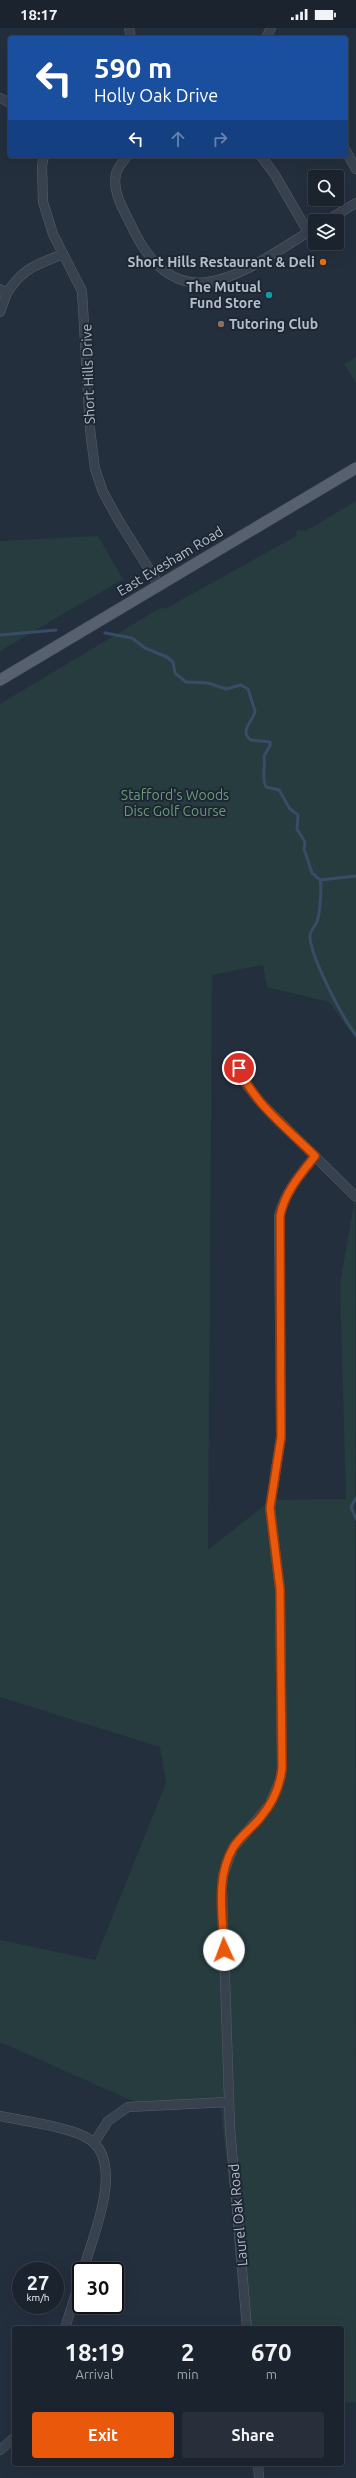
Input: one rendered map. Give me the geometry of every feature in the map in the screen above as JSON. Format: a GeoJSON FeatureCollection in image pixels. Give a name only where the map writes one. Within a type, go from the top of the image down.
{"type":"FeatureCollection","features":[{"type":"Feature","properties":{"kind":"main road","name":"East Evesham Road"},"geometry":{"type":"LineString","coordinates":[[0,680],[356,468]]}},
{"type":"Feature","properties":{"kind":"street"},"geometry":{"type":"LineString","coordinates":[[348,155],[356,170]]}},
{"type":"Feature","properties":{"kind":"street","name":"Short Hills Drive"},"geometry":{"type":"LineString","coordinates":[[44,158],[41,178],[43,202],[53,234],[82,291],[90,429],[96,469],[103,492],[118,521],[159,585]]}},
{"type":"Feature","properties":{"kind":"street"},"geometry":{"type":"LineString","coordinates":[[126,158],[116,174],[118,199],[138,242],[169,276],[197,283],[212,282],[238,275],[308,232]]}},
{"type":"Feature","properties":{"kind":"street"},"geometry":{"type":"LineString","coordinates":[[262,158],[275,175],[308,224]]}},
{"type":"Feature","properties":{"kind":"street"},"geometry":{"type":"LineString","coordinates":[[338,214],[356,203]]}},
{"type":"Feature","properties":{"kind":"street"},"geometry":{"type":"LineString","coordinates":[[0,312],[4,291],[23,272],[33,266],[63,254]]}},
{"type":"Feature","properties":{"kind":"street"},"geometry":{"type":"LineString","coordinates":[[239,1068],[246,1084],[261,1103],[356,1197]]}},
{"type":"Feature","properties":{"kind":"street","name":"Laurel Oak Road"},"geometry":{"type":"LineString","coordinates":[[247,2326],[229,2102],[223,1875],[233,1848],[270,1804],[280,1780],[282,1768],[280,1589],[270,1508],[281,1437],[280,1216],[283,1200],[290,1188],[315,1156]]}},
{"type":"Feature","properties":{"kind":"street"},"geometry":{"type":"LineString","coordinates":[[94,2143],[108,2121],[128,2107],[229,2102]]}},
{"type":"Feature","properties":{"kind":"street"},"geometry":{"type":"LineString","coordinates":[[0,2116],[75,2133],[94,2143],[103,2156],[106,2173],[106,2188],[85,2262]]}},
{"type":"Feature","properties":{"kind":"street"},"geometry":{"type":"LineString","coordinates":[[66,2326],[72,2306]]}},
{"type":"Feature","properties":{"kind":"street"},"geometry":{"type":"LineString","coordinates":[[0,2450],[12,2440]]}},
{"type":"Feature","properties":{"kind":"street"},"geometry":{"type":"LineString","coordinates":[[258,2466],[259,2478]]}},
{"type":"Feature","properties":{"kind":"green space"},"geometry":{"type":"Polygon","coordinates":[[[356,357],[356,383],[344,364],[356,357]]]}},
{"type":"Feature","properties":{"kind":"green space","name":"Stafford's Woods Disc Golf Course"},"geometry":{"type":"Polygon","coordinates":[[[356,501],[356,1039],[329,1002],[267,987],[263,965],[212,975],[208,1550],[271,1500],[346,1499],[340,1284],[355,1198],[356,2402],[344,2403],[344,2326],[245,2326],[220,2101],[137,2103],[0,2042],[0,1940],[95,1960],[166,1783],[160,1747],[0,1697],[0,704],[162,607],[165,609],[296,536],[297,530],[306,531],[356,501]]]}},
{"type":"Feature","properties":{"kind":"green space"},"geometry":{"type":"Polygon","coordinates":[[[98,536],[123,579],[0,651],[0,541],[98,536]]]}},
{"type":"Feature","properties":{"kind":"waterway"},"geometry":{"type":"LineString","coordinates":[[0,635],[56,630]]}},
{"type":"Feature","properties":{"kind":"waterway"},"geometry":{"type":"LineString","coordinates":[[105,633],[132,638],[145,648],[167,657],[173,662],[175,673],[186,682],[208,683],[226,689],[241,685],[248,689],[255,711],[246,730],[247,737],[251,740],[270,742],[270,746],[264,756],[264,776],[266,787],[279,790],[290,809],[298,815],[297,829],[305,842],[304,849],[312,873],[320,880],[356,876]]}},
{"type":"Feature","properties":{"kind":"waterway"},"geometry":{"type":"LineString","coordinates":[[320,880],[321,894],[319,913],[317,922],[310,935],[311,944],[328,986],[343,1015],[356,1035]]}},
{"type":"Feature","properties":{"kind":"waterway"},"geometry":{"type":"LineString","coordinates":[[356,1498],[351,1507],[356,1519]]}},
{"type":"Feature","properties":{"kind":"place","name":"Short Hills Restaurant & Deli"},"geometry":{"type":"Point","coordinates":[323,262]}},
{"type":"Feature","properties":{"kind":"place","name":"The Mutual Fund Store"},"geometry":{"type":"Point","coordinates":[269,295]}},
{"type":"Feature","properties":{"kind":"place","name":"Tutoring Club"},"geometry":{"type":"Point","coordinates":[221,324]}},
{"type":"Feature","properties":{"kind":"route"},"geometry":{"type":"LineString","coordinates":[[224,1950],[222,1889],[223,1875],[227,1861],[240,1838],[260,1818],[270,1804],[276,1792],[282,1768],[283,1714],[280,1589],[270,1508],[272,1487],[280,1452],[281,1437],[278,1239],[283,1200],[290,1188],[315,1156],[261,1103],[246,1084],[239,1068]]}}]}
